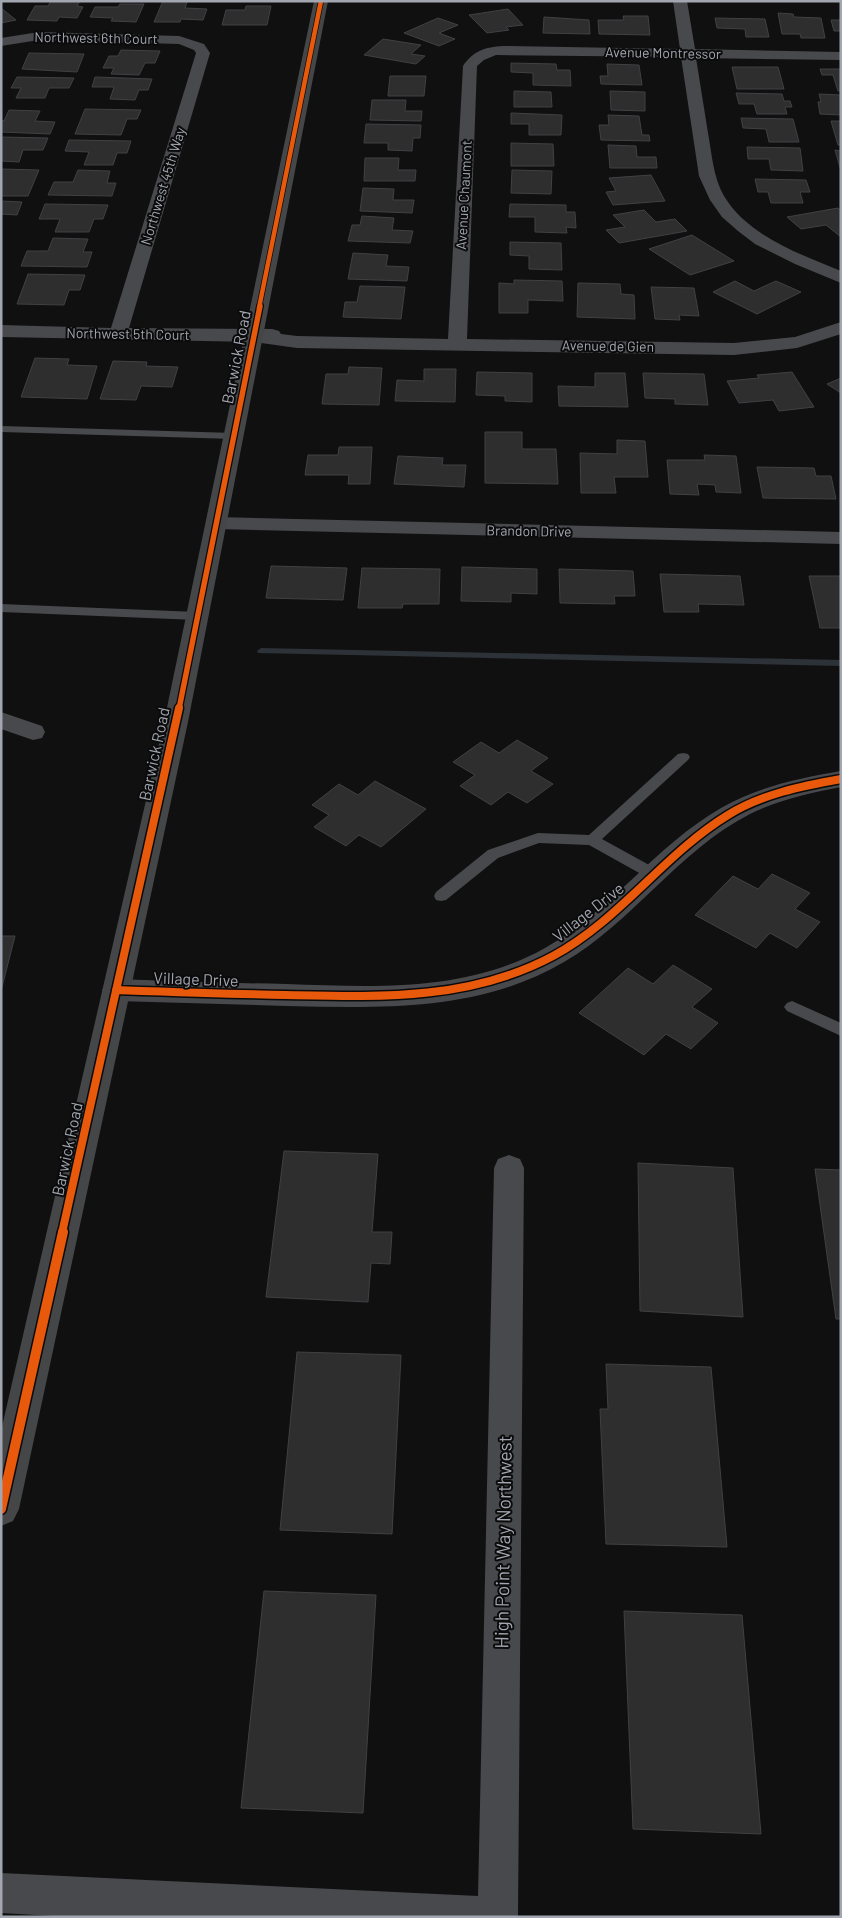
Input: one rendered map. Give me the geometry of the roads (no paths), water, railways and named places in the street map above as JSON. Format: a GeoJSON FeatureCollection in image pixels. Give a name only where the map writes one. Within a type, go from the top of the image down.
{"type":"FeatureCollection","features":[{"type":"Feature","properties":{"kind":"street","name":"Barwick Road"},"geometry":{"type":"LineString","coordinates":[[1,1510],[217,523],[320,1]]}},
{"type":"Feature","properties":{"kind":"street"},"geometry":{"type":"LineString","coordinates":[[680,1],[707,176],[712,192],[722,207],[738,223],[758,238],[782,252],[841,278]]}},
{"type":"Feature","properties":{"kind":"street","name":"Northwest 6th Court"},"geometry":{"type":"LineString","coordinates":[[1,42],[39,36],[166,39],[191,43]]}},
{"type":"Feature","properties":{"kind":"street","name":"Northwest 45th Way"},"geometry":{"type":"LineString","coordinates":[[118,334],[203,53],[191,43]]}},
{"type":"Feature","properties":{"kind":"street","name":"Avenue Montressor"},"geometry":{"type":"LineString","coordinates":[[485,54],[515,50],[841,56]]}},
{"type":"Feature","properties":{"kind":"street","name":"Avenue Chaumont"},"geometry":{"type":"LineString","coordinates":[[457,343],[470,66],[473,61],[485,54]]}},
{"type":"Feature","properties":{"kind":"street","name":"Avenue de Gien"},"geometry":{"type":"LineString","coordinates":[[254,336],[297,342],[457,343],[734,349],[767,347],[798,342],[841,328]]}},
{"type":"Feature","properties":{"kind":"street","name":"Northwest 5th Court"},"geometry":{"type":"LineString","coordinates":[[1,331],[254,336]]}},
{"type":"Feature","properties":{"kind":"street","name":"Brandon Drive"},"geometry":{"type":"LineString","coordinates":[[217,523],[841,538]]}},
{"type":"Feature","properties":{"kind":"street"},"geometry":{"type":"LineString","coordinates":[[1,720],[33,732]]}},
{"type":"Feature","properties":{"kind":"street","name":"Village Drive"},"geometry":{"type":"LineString","coordinates":[[116,990],[370,998],[419,997],[468,989],[513,975],[554,956],[589,932],[698,837],[729,815],[764,798],[802,786],[841,779]]}},
{"type":"Feature","properties":{"kind":"street","name":"High Point Way Northwest"},"geometry":{"type":"LineString","coordinates":[[498,1917],[509,1168]]}},
{"type":"Feature","properties":{"kind":"street"},"geometry":{"type":"LineString","coordinates":[[1,1893],[491,1917]]}},
{"type":"Feature","properties":{"kind":"lane"},"geometry":{"type":"LineString","coordinates":[[1,429],[234,436]]}},
{"type":"Feature","properties":{"kind":"lane"},"geometry":{"type":"LineString","coordinates":[[1,608],[197,616]]}},
{"type":"Feature","properties":{"kind":"lane"},"geometry":{"type":"LineString","coordinates":[[592,840],[683,757]]}},
{"type":"Feature","properties":{"kind":"lane"},"geometry":{"type":"LineString","coordinates":[[441,896],[493,854],[538,838],[592,840],[655,875]]}},
{"type":"Feature","properties":{"kind":"lane"},"geometry":{"type":"LineString","coordinates":[[792,1008],[841,1030]]}},
{"type":"Feature","properties":{"kind":"waterway"},"geometry":{"type":"LineString","coordinates":[[261,651],[841,663]]}}]}
